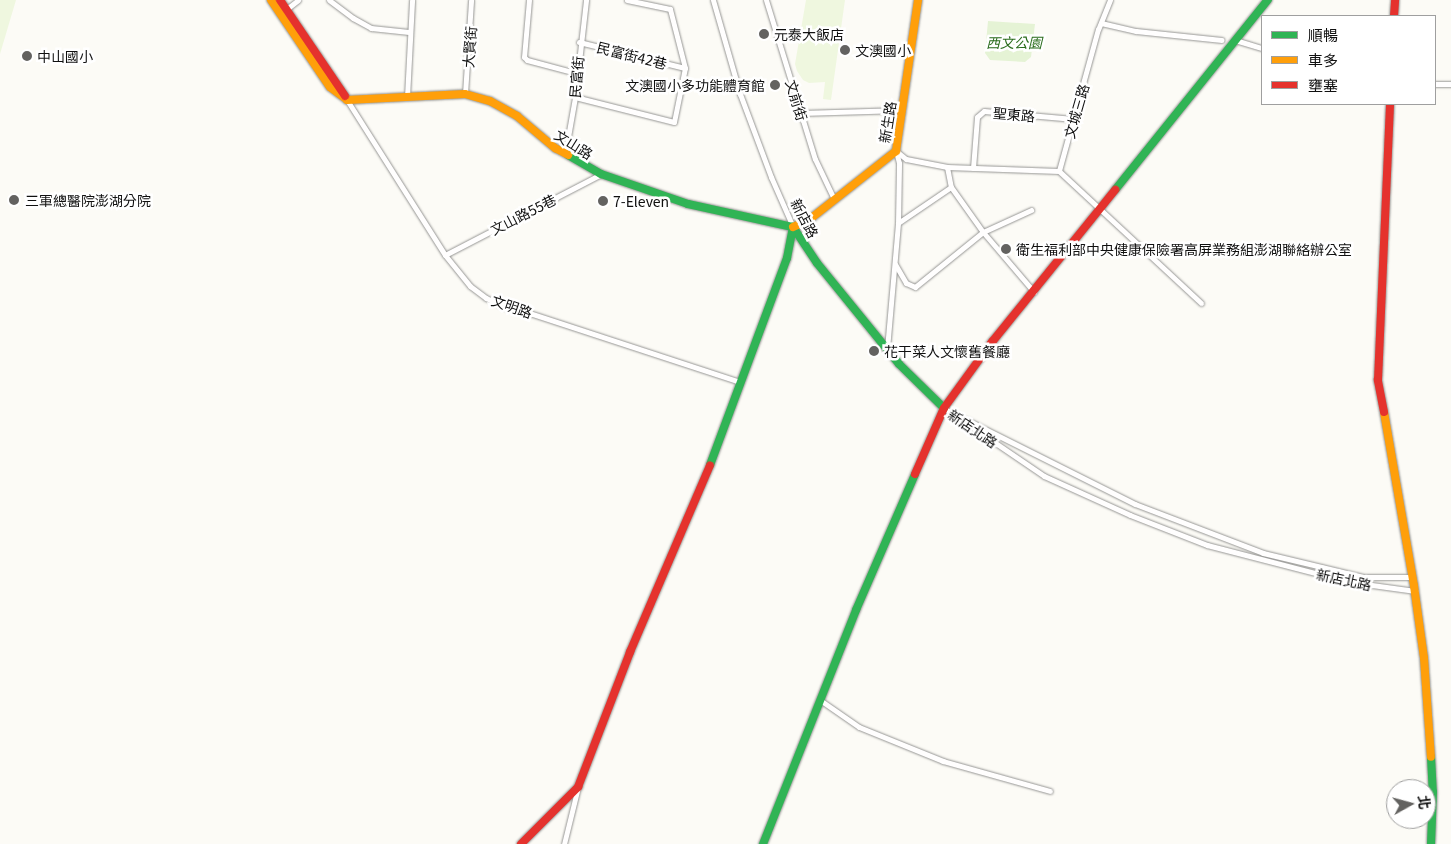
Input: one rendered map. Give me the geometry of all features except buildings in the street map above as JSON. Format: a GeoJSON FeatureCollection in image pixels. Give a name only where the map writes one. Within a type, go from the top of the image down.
{"type":"FeatureCollection","features":[{"type":"Feature","properties":{"kind":"main road"},"geometry":{"type":"LineString","coordinates":[[271,0],[284,11],[347,100]]}},
{"type":"Feature","properties":{"kind":"main road"},"geometry":{"type":"LineString","coordinates":[[280,0],[284,11]]}},
{"type":"Feature","properties":{"kind":"main road","name":"新生路"},"geometry":{"type":"LineString","coordinates":[[793,227],[809,220],[896,151],[918,0]]}},
{"type":"Feature","properties":{"kind":"main road"},"geometry":{"type":"LineString","coordinates":[[763,844],[862,596],[944,408],[992,342],[1268,0]]}},
{"type":"Feature","properties":{"kind":"main road"},"geometry":{"type":"LineString","coordinates":[[1394,15],[1395,0]]}},
{"type":"Feature","properties":{"kind":"main road","name":"文山路"},"geometry":{"type":"LineString","coordinates":[[347,100],[466,94],[490,101],[517,116],[565,154],[601,174],[688,204],[793,227]]}},
{"type":"Feature","properties":{"kind":"main road"},"geometry":{"type":"LineString","coordinates":[[1390,105],[1378,380],[1415,591],[1430,722],[1434,792],[1431,844]]}},
{"type":"Feature","properties":{"kind":"main road"},"geometry":{"type":"LineString","coordinates":[[521,844],[578,787],[630,652],[709,468],[787,258],[793,227]]}},
{"type":"Feature","properties":{"kind":"main road","name":"新店路"},"geometry":{"type":"LineString","coordinates":[[793,227],[817,263],[887,349],[944,408]]}},
{"type":"Feature","properties":{"kind":"street"},"geometry":{"type":"LineString","coordinates":[[284,11],[298,0]]}},
{"type":"Feature","properties":{"kind":"street"},"geometry":{"type":"LineString","coordinates":[[329,0],[353,18],[371,28],[409,32]]}},
{"type":"Feature","properties":{"kind":"street"},"geometry":{"type":"LineString","coordinates":[[407,97],[412,0]]}},
{"type":"Feature","properties":{"kind":"street","name":"大賢街"},"geometry":{"type":"LineString","coordinates":[[466,94],[471,0]]}},
{"type":"Feature","properties":{"kind":"street"},"geometry":{"type":"LineString","coordinates":[[529,0],[523,48],[524,57],[527,60],[576,73]]}},
{"type":"Feature","properties":{"kind":"street","name":"民富街"},"geometry":{"type":"LineString","coordinates":[[565,154],[575,97],[576,73],[586,0]]}},
{"type":"Feature","properties":{"kind":"street"},"geometry":{"type":"LineString","coordinates":[[575,97],[674,122],[685,68],[670,9],[627,0]]}},
{"type":"Feature","properties":{"kind":"street","name":"新店路"},"geometry":{"type":"LineString","coordinates":[[713,0],[740,94],[771,177],[793,227]]}},
{"type":"Feature","properties":{"kind":"street","name":"文前街"},"geometry":{"type":"LineString","coordinates":[[766,0],[815,159],[834,199]]}},
{"type":"Feature","properties":{"kind":"street","name":"文城三路"},"geometry":{"type":"LineString","coordinates":[[1059,171],[1101,23],[1110,0]]}},
{"type":"Feature","properties":{"kind":"street"},"geometry":{"type":"LineString","coordinates":[[1101,23],[1136,31],[1222,40]]}},
{"type":"Feature","properties":{"kind":"street"},"geometry":{"type":"LineString","coordinates":[[1235,40],[1261,48]]}},
{"type":"Feature","properties":{"kind":"street","name":"民富街42巷"},"geometry":{"type":"LineString","coordinates":[[580,42],[685,68]]}},
{"type":"Feature","properties":{"kind":"street"},"geometry":{"type":"LineString","coordinates":[[1436,84],[1451,84]]}},
{"type":"Feature","properties":{"kind":"street","name":"文明路"},"geometry":{"type":"LineString","coordinates":[[347,100],[445,255],[470,286],[486,298],[507,308],[520,310],[740,382]]}},
{"type":"Feature","properties":{"kind":"street"},"geometry":{"type":"LineString","coordinates":[[801,113],[902,110]]}},
{"type":"Feature","properties":{"kind":"street","name":"聖東路"},"geometry":{"type":"LineString","coordinates":[[973,168],[977,117],[984,111],[1074,119]]}},
{"type":"Feature","properties":{"kind":"street"},"geometry":{"type":"LineString","coordinates":[[896,151],[906,160],[947,167],[1059,171],[1100,207],[1201,303]]}},
{"type":"Feature","properties":{"kind":"street"},"geometry":{"type":"LineString","coordinates":[[887,349],[898,223],[899,163],[896,151]]}},
{"type":"Feature","properties":{"kind":"street"},"geometry":{"type":"LineString","coordinates":[[947,167],[951,188],[983,232],[1034,292]]}},
{"type":"Feature","properties":{"kind":"street","name":"文山路55巷"},"geometry":{"type":"LineString","coordinates":[[445,255],[601,174]]}},
{"type":"Feature","properties":{"kind":"street"},"geometry":{"type":"LineString","coordinates":[[898,223],[951,188]]}},
{"type":"Feature","properties":{"kind":"street"},"geometry":{"type":"LineString","coordinates":[[895,264],[906,283],[915,287],[983,232],[1031,210]]}},
{"type":"Feature","properties":{"kind":"street","name":"新店北路"},"geometry":{"type":"LineString","coordinates":[[944,408],[1136,504],[1263,553],[1364,577],[1412,577]]}},
{"type":"Feature","properties":{"kind":"street","name":"新店北路"},"geometry":{"type":"LineString","coordinates":[[944,408],[1044,476],[1130,515],[1207,545],[1350,582],[1415,591]]}},
{"type":"Feature","properties":{"kind":"street"},"geometry":{"type":"LineString","coordinates":[[820,700],[859,727],[943,761],[1050,791]]}},
{"type":"Feature","properties":{"kind":"street"},"geometry":{"type":"LineString","coordinates":[[564,844],[578,787]]}},
{"type":"Feature","properties":{"kind":"green space"},"geometry":{"type":"Polygon","coordinates":[[[0,0],[16,0],[0,54],[0,0]]]}},
{"type":"Feature","properties":{"kind":"green space"},"geometry":{"type":"Polygon","coordinates":[[[806,0],[845,0],[831,100],[823,99],[825,82],[809,83],[803,80],[795,64],[806,0]]]}},
{"type":"Feature","properties":{"kind":"green space","name":"西文公園"},"geometry":{"type":"Polygon","coordinates":[[[988,21],[1035,24],[1031,57],[1025,62],[990,60],[985,53],[988,21]]]}},
{"type":"Feature","properties":{"kind":"traffic: fast"},"geometry":{"type":"LineString","coordinates":[[1115,190],[1268,0]]}},
{"type":"Feature","properties":{"kind":"traffic: fast"},"geometry":{"type":"LineString","coordinates":[[568,155],[601,174],[688,204],[793,227]]}},
{"type":"Feature","properties":{"kind":"traffic: fast"},"geometry":{"type":"LineString","coordinates":[[793,227],[817,263],[899,364],[944,408]]}},
{"type":"Feature","properties":{"kind":"traffic: fast"},"geometry":{"type":"LineString","coordinates":[[710,465],[787,258],[793,227]]}},
{"type":"Feature","properties":{"kind":"traffic: fast"},"geometry":{"type":"LineString","coordinates":[[763,844],[856,610],[915,474]]}},
{"type":"Feature","properties":{"kind":"traffic: fast"},"geometry":{"type":"LineString","coordinates":[[1431,757],[1433,792],[1431,844]]}},
{"type":"Feature","properties":{"kind":"traffic: slow"},"geometry":{"type":"LineString","coordinates":[[271,0],[330,87],[347,100],[465,94],[490,101],[517,116],[555,148],[568,155]]}},
{"type":"Feature","properties":{"kind":"traffic: slow"},"geometry":{"type":"LineString","coordinates":[[793,227],[809,220],[896,151],[918,0]]}},
{"type":"Feature","properties":{"kind":"traffic: slow"},"geometry":{"type":"LineString","coordinates":[[1384,412],[1414,586],[1424,658],[1431,757]]}},
{"type":"Feature","properties":{"kind":"traffic: jam"},"geometry":{"type":"LineString","coordinates":[[280,0],[345,96]]}},
{"type":"Feature","properties":{"kind":"traffic: jam"},"geometry":{"type":"LineString","coordinates":[[1394,15],[1395,0]]}},
{"type":"Feature","properties":{"kind":"traffic: jam"},"geometry":{"type":"LineString","coordinates":[[1384,412],[1378,380],[1390,105]]}},
{"type":"Feature","properties":{"kind":"traffic: jam"},"geometry":{"type":"LineString","coordinates":[[915,474],[944,408],[992,342],[1115,190]]}},
{"type":"Feature","properties":{"kind":"traffic: jam"},"geometry":{"type":"LineString","coordinates":[[521,844],[578,787],[630,652],[710,465]]}},
{"type":"Feature","properties":{"kind":"place","name":"元泰大飯店"},"geometry":{"type":"Point","coordinates":[764,34]}},
{"type":"Feature","properties":{"kind":"place","name":"文澳國小"},"geometry":{"type":"Point","coordinates":[845,50]}},
{"type":"Feature","properties":{"kind":"place","name":"中山國小"},"geometry":{"type":"Point","coordinates":[27,56]}},
{"type":"Feature","properties":{"kind":"place","name":"文澳國小多功能體育館"},"geometry":{"type":"Point","coordinates":[775,85]}},
{"type":"Feature","properties":{"kind":"place","name":"三軍總醫院澎湖分院"},"geometry":{"type":"Point","coordinates":[14,200]}},
{"type":"Feature","properties":{"kind":"place","name":"7-Eleven"},"geometry":{"type":"Point","coordinates":[603,201]}},
{"type":"Feature","properties":{"kind":"place","name":"衛生福利部中央健康保險署高屏業務組澎湖聯絡辦公室"},"geometry":{"type":"Point","coordinates":[1006,249]}},
{"type":"Feature","properties":{"kind":"place","name":"花干菜人文懷舊餐廳"},"geometry":{"type":"Point","coordinates":[874,351]}}]}
